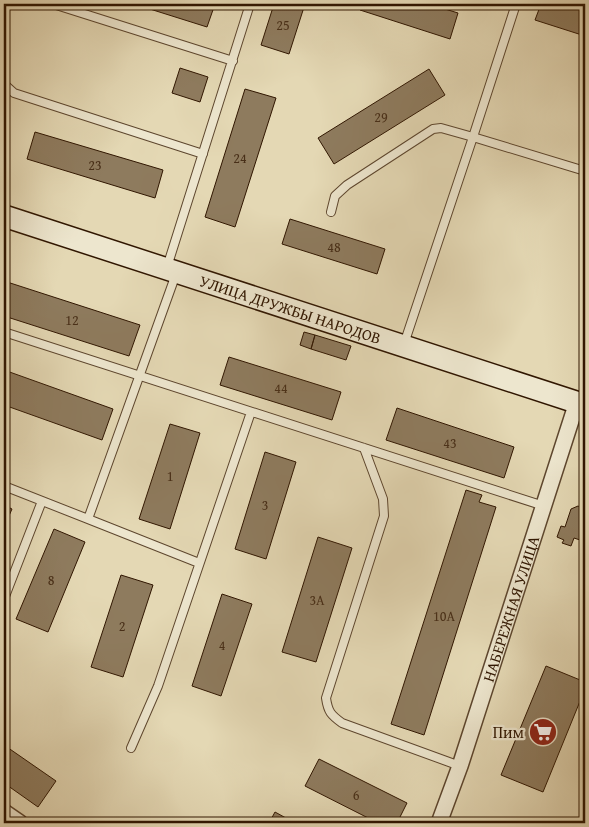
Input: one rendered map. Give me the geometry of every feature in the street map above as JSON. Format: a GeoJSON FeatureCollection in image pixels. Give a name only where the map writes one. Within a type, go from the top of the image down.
{"type":"FeatureCollection","features":[{"type":"Feature","properties":{"kind":"main road","name":"УЛИЦА ДРУЖБЫ НАРОДОВ"},"geometry":{"type":"LineString","coordinates":[[4,216],[581,403]]}},
{"type":"Feature","properties":{"kind":"street","name":"НАБЕРЕЖНАЯ УЛИЦА"},"geometry":{"type":"LineString","coordinates":[[439,823],[460,766],[544,506],[581,403]]}},
{"type":"Feature","properties":{"kind":"street"},"geometry":{"type":"LineString","coordinates":[[4,812],[20,823]]}},
{"type":"Feature","properties":{"kind":"lane"},"geometry":{"type":"LineString","coordinates":[[4,7],[9,4]]}},
{"type":"Feature","properties":{"kind":"lane"},"geometry":{"type":"LineString","coordinates":[[53,4],[233,61]]}},
{"type":"Feature","properties":{"kind":"lane"},"geometry":{"type":"LineString","coordinates":[[88,518],[140,376],[172,270],[203,154],[250,4]]}},
{"type":"Feature","properties":{"kind":"lane"},"geometry":{"type":"LineString","coordinates":[[403,346],[516,4]]}},
{"type":"Feature","properties":{"kind":"lane"},"geometry":{"type":"LineString","coordinates":[[4,84],[6,88],[14,93],[203,154]]}},
{"type":"Feature","properties":{"kind":"lane"},"geometry":{"type":"LineString","coordinates":[[331,212],[335,196],[347,185],[433,129],[441,128],[473,136],[585,171]]}},
{"type":"Feature","properties":{"kind":"lane"},"geometry":{"type":"LineString","coordinates":[[4,332],[544,506]]}},
{"type":"Feature","properties":{"kind":"lane"},"geometry":{"type":"LineString","coordinates":[[131,748],[158,686],[252,412]]}},
{"type":"Feature","properties":{"kind":"lane"},"geometry":{"type":"LineString","coordinates":[[364,448],[383,499],[384,516],[326,698],[327,708],[331,716],[342,723],[460,766]]}},
{"type":"Feature","properties":{"kind":"lane"},"geometry":{"type":"LineString","coordinates":[[4,486],[199,562]]}},
{"type":"Feature","properties":{"kind":"lane"},"geometry":{"type":"LineString","coordinates":[[4,599],[42,501]]}},
{"type":"Feature","properties":{"kind":"building"},"geometry":{"type":"Polygon","coordinates":[[[134,4],[215,4],[207,27],[134,4]]]}},
{"type":"Feature","properties":{"kind":"building"},"geometry":{"type":"Polygon","coordinates":[[[274,4],[305,4],[289,54],[261,45],[274,4]]]}},
{"type":"Feature","properties":{"kind":"building"},"geometry":{"type":"Polygon","coordinates":[[[362,4],[429,4],[458,13],[450,39],[360,10],[362,4]]]}},
{"type":"Feature","properties":{"kind":"building"},"geometry":{"type":"Polygon","coordinates":[[[541,4],[585,4],[585,36],[535,20],[541,4]]]}},
{"type":"Feature","properties":{"kind":"building"},"geometry":{"type":"Polygon","coordinates":[[[180,68],[208,77],[200,102],[172,93],[180,68]]]}},
{"type":"Feature","properties":{"kind":"building"},"geometry":{"type":"Polygon","coordinates":[[[429,69],[445,95],[334,164],[318,138],[429,69]]]}},
{"type":"Feature","properties":{"kind":"building"},"geometry":{"type":"Polygon","coordinates":[[[245,89],[276,98],[235,227],[205,217],[245,89]]]}},
{"type":"Feature","properties":{"kind":"building"},"geometry":{"type":"Polygon","coordinates":[[[35,132],[163,170],[155,198],[27,159],[35,132]]]}},
{"type":"Feature","properties":{"kind":"building"},"geometry":{"type":"Polygon","coordinates":[[[290,219],[385,249],[377,274],[282,244],[290,219]]]}},
{"type":"Feature","properties":{"kind":"building"},"geometry":{"type":"Polygon","coordinates":[[[4,281],[140,325],[129,356],[4,316],[4,281]]]}},
{"type":"Feature","properties":{"kind":"building"},"geometry":{"type":"Polygon","coordinates":[[[304,332],[315,335],[311,349],[300,345],[304,332]]]}},
{"type":"Feature","properties":{"kind":"building"},"geometry":{"type":"Polygon","coordinates":[[[315,335],[351,346],[346,360],[311,349],[315,335]]]}},
{"type":"Feature","properties":{"kind":"building"},"geometry":{"type":"Polygon","coordinates":[[[229,357],[341,392],[332,420],[220,385],[229,357]]]}},
{"type":"Feature","properties":{"kind":"building"},"geometry":{"type":"Polygon","coordinates":[[[4,370],[113,409],[102,440],[4,405],[4,370]]]}},
{"type":"Feature","properties":{"kind":"building"},"geometry":{"type":"Polygon","coordinates":[[[397,408],[514,447],[504,478],[386,440],[397,408]]]}},
{"type":"Feature","properties":{"kind":"building"},"geometry":{"type":"Polygon","coordinates":[[[170,424],[200,433],[170,529],[139,519],[170,424]]]}},
{"type":"Feature","properties":{"kind":"building"},"geometry":{"type":"Polygon","coordinates":[[[265,452],[296,462],[266,559],[235,549],[265,452]]]}},
{"type":"Feature","properties":{"kind":"building"},"geometry":{"type":"Polygon","coordinates":[[[466,490],[482,495],[479,502],[496,507],[424,735],[391,724],[466,490]]]}},
{"type":"Feature","properties":{"kind":"building"},"geometry":{"type":"Polygon","coordinates":[[[4,505],[12,509],[4,527],[4,505]]]}},
{"type":"Feature","properties":{"kind":"building"},"geometry":{"type":"Polygon","coordinates":[[[578,506],[585,509],[585,526],[580,540],[574,538],[571,546],[562,543],[564,540],[557,537],[561,526],[565,527],[571,509],[578,506]]]}},
{"type":"Feature","properties":{"kind":"building"},"geometry":{"type":"Polygon","coordinates":[[[54,529],[85,542],[48,632],[16,619],[54,529]]]}},
{"type":"Feature","properties":{"kind":"building"},"geometry":{"type":"Polygon","coordinates":[[[318,537],[352,548],[316,662],[282,652],[318,537]]]}},
{"type":"Feature","properties":{"kind":"building"},"geometry":{"type":"Polygon","coordinates":[[[121,575],[153,585],[123,677],[91,667],[121,575]]]}},
{"type":"Feature","properties":{"kind":"building"},"geometry":{"type":"Polygon","coordinates":[[[222,594],[252,604],[221,696],[192,686],[222,594]]]}},
{"type":"Feature","properties":{"kind":"building","name":"Пим"},"geometry":{"type":"Polygon","coordinates":[[[546,666],[585,682],[585,689],[543,792],[501,775],[546,666]]]}},
{"type":"Feature","properties":{"kind":"building"},"geometry":{"type":"Polygon","coordinates":[[[4,745],[56,781],[38,807],[4,783],[4,745]]]}},
{"type":"Feature","properties":{"kind":"building"},"geometry":{"type":"Polygon","coordinates":[[[319,759],[407,803],[397,823],[378,823],[305,786],[319,759]]]}},
{"type":"Feature","properties":{"kind":"building"},"geometry":{"type":"Polygon","coordinates":[[[275,812],[295,823],[269,823],[275,812]]]}},
{"type":"Feature","properties":{"kind":"place","name":"Пим"},"geometry":{"type":"Point","coordinates":[543,732]}}]}
